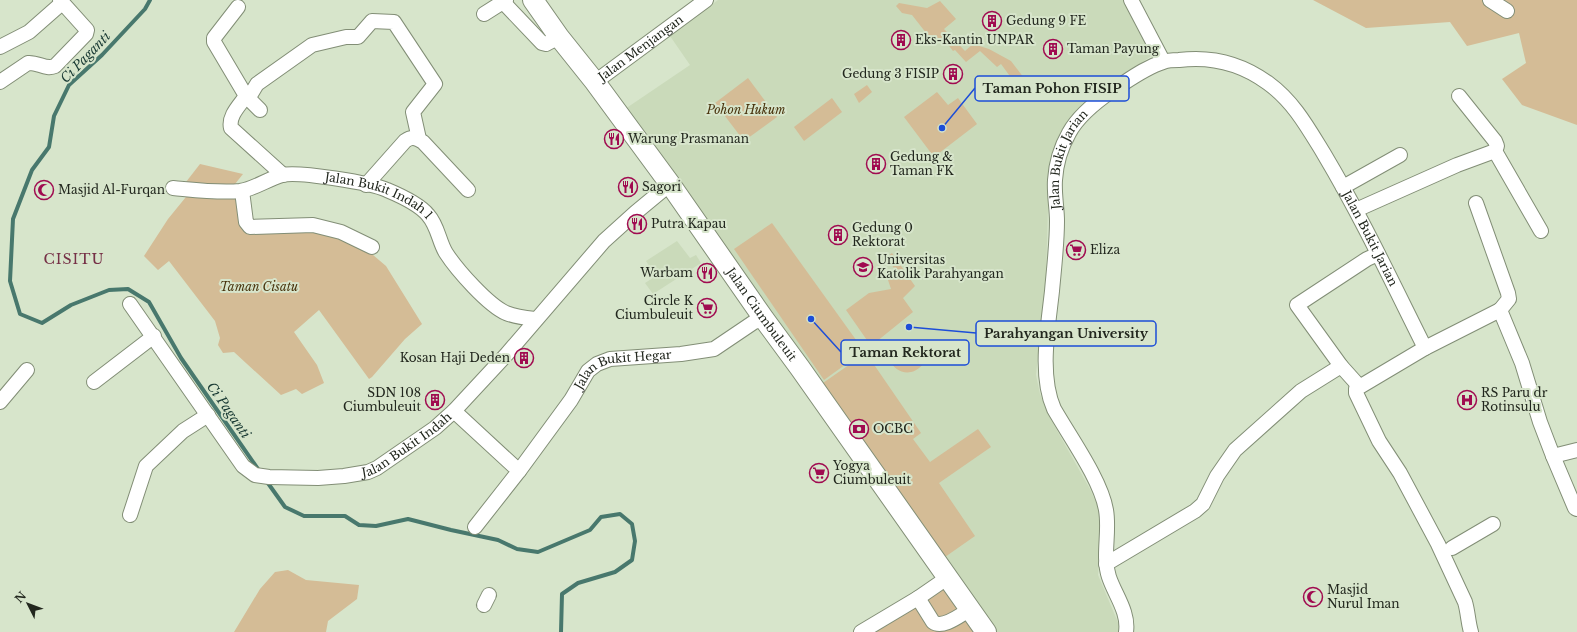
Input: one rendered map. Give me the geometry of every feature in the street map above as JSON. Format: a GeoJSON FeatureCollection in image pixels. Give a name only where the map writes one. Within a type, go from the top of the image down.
{"type":"FeatureCollection","features":[{"type":"Feature","properties":{"kind":"main road","name":"Jalan Ciumbuleuit"},"geometry":{"type":"LineString","coordinates":[[532,0],[595,82],[670,184],[764,320],[800,368],[969,610],[986,632]]}},
{"type":"Feature","properties":{"kind":"street","name":"Jalan Menjangan"},"geometry":{"type":"LineString","coordinates":[[595,82],[706,0]]}},
{"type":"Feature","properties":{"kind":"street"},"geometry":{"type":"LineString","coordinates":[[1131,0],[1163,61]]}},
{"type":"Feature","properties":{"kind":"street"},"geometry":{"type":"LineString","coordinates":[[1490,0],[1507,11]]}},
{"type":"Feature","properties":{"kind":"street"},"geometry":{"type":"LineString","coordinates":[[0,47],[29,32],[61,1],[86,30],[85,36],[55,66],[48,68],[32,62],[28,63],[0,82]]}},
{"type":"Feature","properties":{"kind":"street"},"geometry":{"type":"LineString","coordinates":[[484,14],[504,1],[542,43],[546,44],[559,37]]}},
{"type":"Feature","properties":{"kind":"street"},"geometry":{"type":"LineString","coordinates":[[238,7],[214,38],[214,42],[248,95],[260,110]]}},
{"type":"Feature","properties":{"kind":"street"},"geometry":{"type":"LineString","coordinates":[[283,175],[231,128],[230,124],[234,114],[257,84],[312,45],[346,37],[358,37],[372,20],[394,22],[435,84],[413,112],[419,139]]}},
{"type":"Feature","properties":{"kind":"street","name":"Jalan Bukit Jarian"},"geometry":{"type":"LineString","coordinates":[[1126,632],[1127,625],[1124,611],[1109,577],[1106,564],[1108,530],[1106,512],[1101,492],[1054,409],[1051,402],[1047,381],[1047,327],[1052,291],[1057,219],[1055,181],[1058,160],[1075,123],[1107,94],[1131,77],[1163,61],[1194,58],[1211,59],[1245,69],[1267,82],[1288,99],[1298,111],[1356,210],[1425,348]]}},
{"type":"Feature","properties":{"kind":"street"},"geometry":{"type":"LineString","coordinates":[[1459,96],[1495,141],[1497,148],[1495,151],[1541,231]]}},
{"type":"Feature","properties":{"kind":"street"},"geometry":{"type":"LineString","coordinates":[[366,185],[405,141],[413,138],[419,139],[433,151],[468,190]]}},
{"type":"Feature","properties":{"kind":"street"},"geometry":{"type":"LineString","coordinates":[[1356,210],[1457,165],[1495,151]]}},
{"type":"Feature","properties":{"kind":"street"},"geometry":{"type":"LineString","coordinates":[[1343,187],[1400,155]]}},
{"type":"Feature","properties":{"kind":"street","name":"Jalan Bukit Indah 1"},"geometry":{"type":"LineString","coordinates":[[173,188],[220,192],[242,190],[283,175],[315,176],[385,189],[415,205],[428,215],[435,226],[445,252],[458,270],[490,302],[505,312],[521,318],[536,319]]}},
{"type":"Feature","properties":{"kind":"street","name":"Jalan Bukit Indah"},"geometry":{"type":"LineString","coordinates":[[130,304],[154,336],[243,466],[255,475],[269,477],[318,478],[368,472],[377,468],[406,449],[454,411],[506,355],[604,241],[635,212],[670,184]]}},
{"type":"Feature","properties":{"kind":"street"},"geometry":{"type":"LineString","coordinates":[[242,190],[246,222],[250,227],[313,225],[341,232],[372,247]]}},
{"type":"Feature","properties":{"kind":"street"},"geometry":{"type":"LineString","coordinates":[[1471,632],[1468,622],[1468,611],[1438,544],[1400,473],[1379,441],[1356,393],[1356,388],[1425,348],[1500,310],[1509,299],[1476,203]]}},
{"type":"Feature","properties":{"kind":"street"},"geometry":{"type":"LineString","coordinates":[[1359,386],[1341,366],[1298,305],[1367,259],[1378,254]]}},
{"type":"Feature","properties":{"kind":"street"},"geometry":{"type":"LineString","coordinates":[[1500,310],[1522,363],[1540,422],[1553,456],[1577,509]]}},
{"type":"Feature","properties":{"kind":"street","name":"Jalan Bukit Hegar"},"geometry":{"type":"LineString","coordinates":[[475,527],[519,471],[571,400],[588,371],[597,364],[610,359],[681,354],[714,349],[754,322],[764,320]]}},
{"type":"Feature","properties":{"kind":"street"},"geometry":{"type":"LineString","coordinates":[[94,382],[154,336]]}},
{"type":"Feature","properties":{"kind":"street"},"geometry":{"type":"LineString","coordinates":[[1106,564],[1194,512],[1203,504],[1217,476],[1234,450],[1301,391],[1341,366]]}},
{"type":"Feature","properties":{"kind":"street"},"geometry":{"type":"LineString","coordinates":[[0,402],[27,370]]}},
{"type":"Feature","properties":{"kind":"street"},"geometry":{"type":"LineString","coordinates":[[454,411],[519,471]]}},
{"type":"Feature","properties":{"kind":"street"},"geometry":{"type":"LineString","coordinates":[[130,514],[146,466],[183,431],[208,415]]}},
{"type":"Feature","properties":{"kind":"street"},"geometry":{"type":"LineString","coordinates":[[1553,456],[1577,450]]}},
{"type":"Feature","properties":{"kind":"street"},"geometry":{"type":"LineString","coordinates":[[1452,548],[1493,524]]}},
{"type":"Feature","properties":{"kind":"street"},"geometry":{"type":"LineString","coordinates":[[861,632],[918,598],[947,578]]}},
{"type":"Feature","properties":{"kind":"street"},"geometry":{"type":"LineString","coordinates":[[918,598],[933,622],[936,624],[944,624],[969,610]]}},
{"type":"Feature","properties":{"kind":"shaded area"},"geometry":{"type":"Polygon","coordinates":[[[718,0],[1127,0],[1150,44],[1151,56],[1096,96],[1051,178],[1048,207],[1046,278],[1036,375],[1040,394],[1050,418],[1090,489],[1099,509],[1101,531],[1098,575],[1122,632],[990,632],[625,109],[690,65],[670,36],[718,0]]]}},
{"type":"Feature","properties":{"kind":"shaded area"},"geometry":{"type":"Polygon","coordinates":[[[677,241],[690,258],[696,255],[701,263],[653,294],[645,283],[656,276],[646,261],[677,241]]]}},
{"type":"Feature","properties":{"kind":"green space"},"geometry":{"type":"Polygon","coordinates":[[[1313,0],[1577,0],[1577,125],[1522,105],[1502,79],[1526,63],[1519,33],[1467,46],[1450,22],[1366,28],[1313,0]]]}},
{"type":"Feature","properties":{"kind":"green space"},"geometry":{"type":"Polygon","coordinates":[[[940,1],[956,19],[944,29],[965,51],[973,44],[989,49],[1011,61],[1024,78],[1012,88],[1007,83],[1012,79],[1001,64],[997,67],[980,51],[966,62],[955,50],[953,51],[943,38],[934,43],[912,15],[902,13],[896,6],[899,3],[927,8],[940,1]]]}},
{"type":"Feature","properties":{"kind":"green space","name":"Pohon Hukum"},"geometry":{"type":"Polygon","coordinates":[[[748,78],[777,117],[744,141],[715,103],[748,78]]]}},
{"type":"Feature","properties":{"kind":"green space"},"geometry":{"type":"Polygon","coordinates":[[[867,85],[872,92],[859,103],[854,94],[867,85]]]}},
{"type":"Feature","properties":{"kind":"green space"},"geometry":{"type":"Polygon","coordinates":[[[937,92],[948,105],[958,98],[977,124],[934,157],[904,117],[937,92]]]}},
{"type":"Feature","properties":{"kind":"green space"},"geometry":{"type":"Polygon","coordinates":[[[832,98],[842,112],[804,141],[794,127],[832,98]]]}},
{"type":"Feature","properties":{"kind":"green space"},"geometry":{"type":"Polygon","coordinates":[[[200,164],[243,174],[229,189],[186,182],[200,164]]]}},
{"type":"Feature","properties":{"kind":"green space","name":"Taman Cisatu"},"geometry":{"type":"Polygon","coordinates":[[[190,192],[238,194],[240,220],[342,237],[366,249],[386,266],[422,324],[405,339],[369,379],[319,310],[294,332],[317,365],[324,383],[302,394],[296,389],[281,395],[234,352],[223,353],[218,345],[220,338],[215,321],[169,261],[158,270],[144,256],[168,219],[190,192]]]}},
{"type":"Feature","properties":{"kind":"green space"},"geometry":{"type":"Polygon","coordinates":[[[772,223],[864,351],[824,380],[734,249],[772,223]]]}},
{"type":"Feature","properties":{"kind":"green space"},"geometry":{"type":"Polygon","coordinates":[[[892,253],[915,286],[903,298],[913,312],[871,346],[846,310],[869,293],[891,289],[888,280],[897,273],[887,257],[892,253]]]}},
{"type":"Feature","properties":{"kind":"green space"},"geometry":{"type":"Polygon","coordinates":[[[911,341],[927,361],[919,368],[911,372],[898,370],[895,368],[890,359],[892,355],[911,341]]]}},
{"type":"Feature","properties":{"kind":"green space"},"geometry":{"type":"Polygon","coordinates":[[[866,353],[921,433],[913,439],[930,462],[978,429],[991,447],[939,483],[975,536],[945,557],[823,383],[866,353]]]}},
{"type":"Feature","properties":{"kind":"green space"},"geometry":{"type":"Polygon","coordinates":[[[288,570],[306,580],[359,585],[357,599],[328,621],[326,632],[234,632],[260,589],[275,572],[288,570]]]}},
{"type":"Feature","properties":{"kind":"green space"},"geometry":{"type":"Polygon","coordinates":[[[946,582],[982,632],[875,632],[946,582]]]}},
{"type":"Feature","properties":{"kind":"waterway","name":"Ci Paganti"},"geometry":{"type":"LineString","coordinates":[[150,0],[145,9],[102,55],[69,85],[54,116],[49,147],[32,170],[13,219],[10,281],[20,314],[42,323],[71,305],[109,290],[128,289],[149,302],[181,358],[260,472]]}},
{"type":"Feature","properties":{"kind":"waterway","name":"Ci Paganti"},"geometry":{"type":"LineString","coordinates":[[265,479],[285,507],[304,516],[345,516],[359,525],[376,526],[408,519],[498,540],[517,549],[538,552],[590,530],[601,517],[620,514],[632,524],[635,541],[632,560],[615,572],[578,583],[562,594],[561,632]]}},
{"type":"Feature","properties":{"kind":"place","name":"Gedung 9 FE"},"geometry":{"type":"Point","coordinates":[992,21]}},
{"type":"Feature","properties":{"kind":"place","name":"Eks-Kantin UNPAR"},"geometry":{"type":"Point","coordinates":[901,40]}},
{"type":"Feature","properties":{"kind":"place","name":"Taman Payung"},"geometry":{"type":"Point","coordinates":[1053,49]}},
{"type":"Feature","properties":{"kind":"place","name":"Gedung 3 FISIP"},"geometry":{"type":"Point","coordinates":[953,74]}},
{"type":"Feature","properties":{"kind":"place","name":"Taman Pohon FISIP"},"geometry":{"type":"Point","coordinates":[942,128]}},
{"type":"Feature","properties":{"kind":"place","name":"Warung Prasmanan"},"geometry":{"type":"Point","coordinates":[614,139]}},
{"type":"Feature","properties":{"kind":"place","name":"Gedung & Taman FK"},"geometry":{"type":"Point","coordinates":[876,164]}},
{"type":"Feature","properties":{"kind":"place","name":"Sagori"},"geometry":{"type":"Point","coordinates":[628,187]}},
{"type":"Feature","properties":{"kind":"place","name":"Masjid Al-Furqan"},"geometry":{"type":"Point","coordinates":[44,190]}},
{"type":"Feature","properties":{"kind":"place","name":"Putra Kapau"},"geometry":{"type":"Point","coordinates":[637,224]}},
{"type":"Feature","properties":{"kind":"place","name":"Gedung 0 Rektorat"},"geometry":{"type":"Point","coordinates":[838,235]}},
{"type":"Feature","properties":{"kind":"place","name":"Eliza"},"geometry":{"type":"Point","coordinates":[1076,250]}},
{"type":"Feature","properties":{"kind":"place","name":"Universitas Katolik Parahyangan"},"geometry":{"type":"Point","coordinates":[863,267]}},
{"type":"Feature","properties":{"kind":"place","name":"Warbam"},"geometry":{"type":"Point","coordinates":[707,273]}},
{"type":"Feature","properties":{"kind":"place","name":"Circle K Ciumbuleuit"},"geometry":{"type":"Point","coordinates":[707,308]}},
{"type":"Feature","properties":{"kind":"place","name":"Taman Rektorat"},"geometry":{"type":"Point","coordinates":[811,319]}},
{"type":"Feature","properties":{"kind":"place","name":"Parahyangan University"},"geometry":{"type":"Point","coordinates":[909,327]}},
{"type":"Feature","properties":{"kind":"place","name":"Kosan Haji Deden"},"geometry":{"type":"Point","coordinates":[524,358]}},
{"type":"Feature","properties":{"kind":"place","name":"SDN 108 Ciumbuleuit"},"geometry":{"type":"Point","coordinates":[435,400]}},
{"type":"Feature","properties":{"kind":"place","name":"RS Paru dr Rotinsulu"},"geometry":{"type":"Point","coordinates":[1467,400]}},
{"type":"Feature","properties":{"kind":"place","name":"OCBC"},"geometry":{"type":"Point","coordinates":[859,429]}},
{"type":"Feature","properties":{"kind":"place","name":"Yogya Ciumbuleuit"},"geometry":{"type":"Point","coordinates":[819,473]}},
{"type":"Feature","properties":{"kind":"place","name":"Masjid Nurul Iman"},"geometry":{"type":"Point","coordinates":[1313,597]}},
{"type":"Feature","properties":{"kind":"district","name":"CISITU"},"geometry":{"type":"Point","coordinates":[74,259]}}]}
